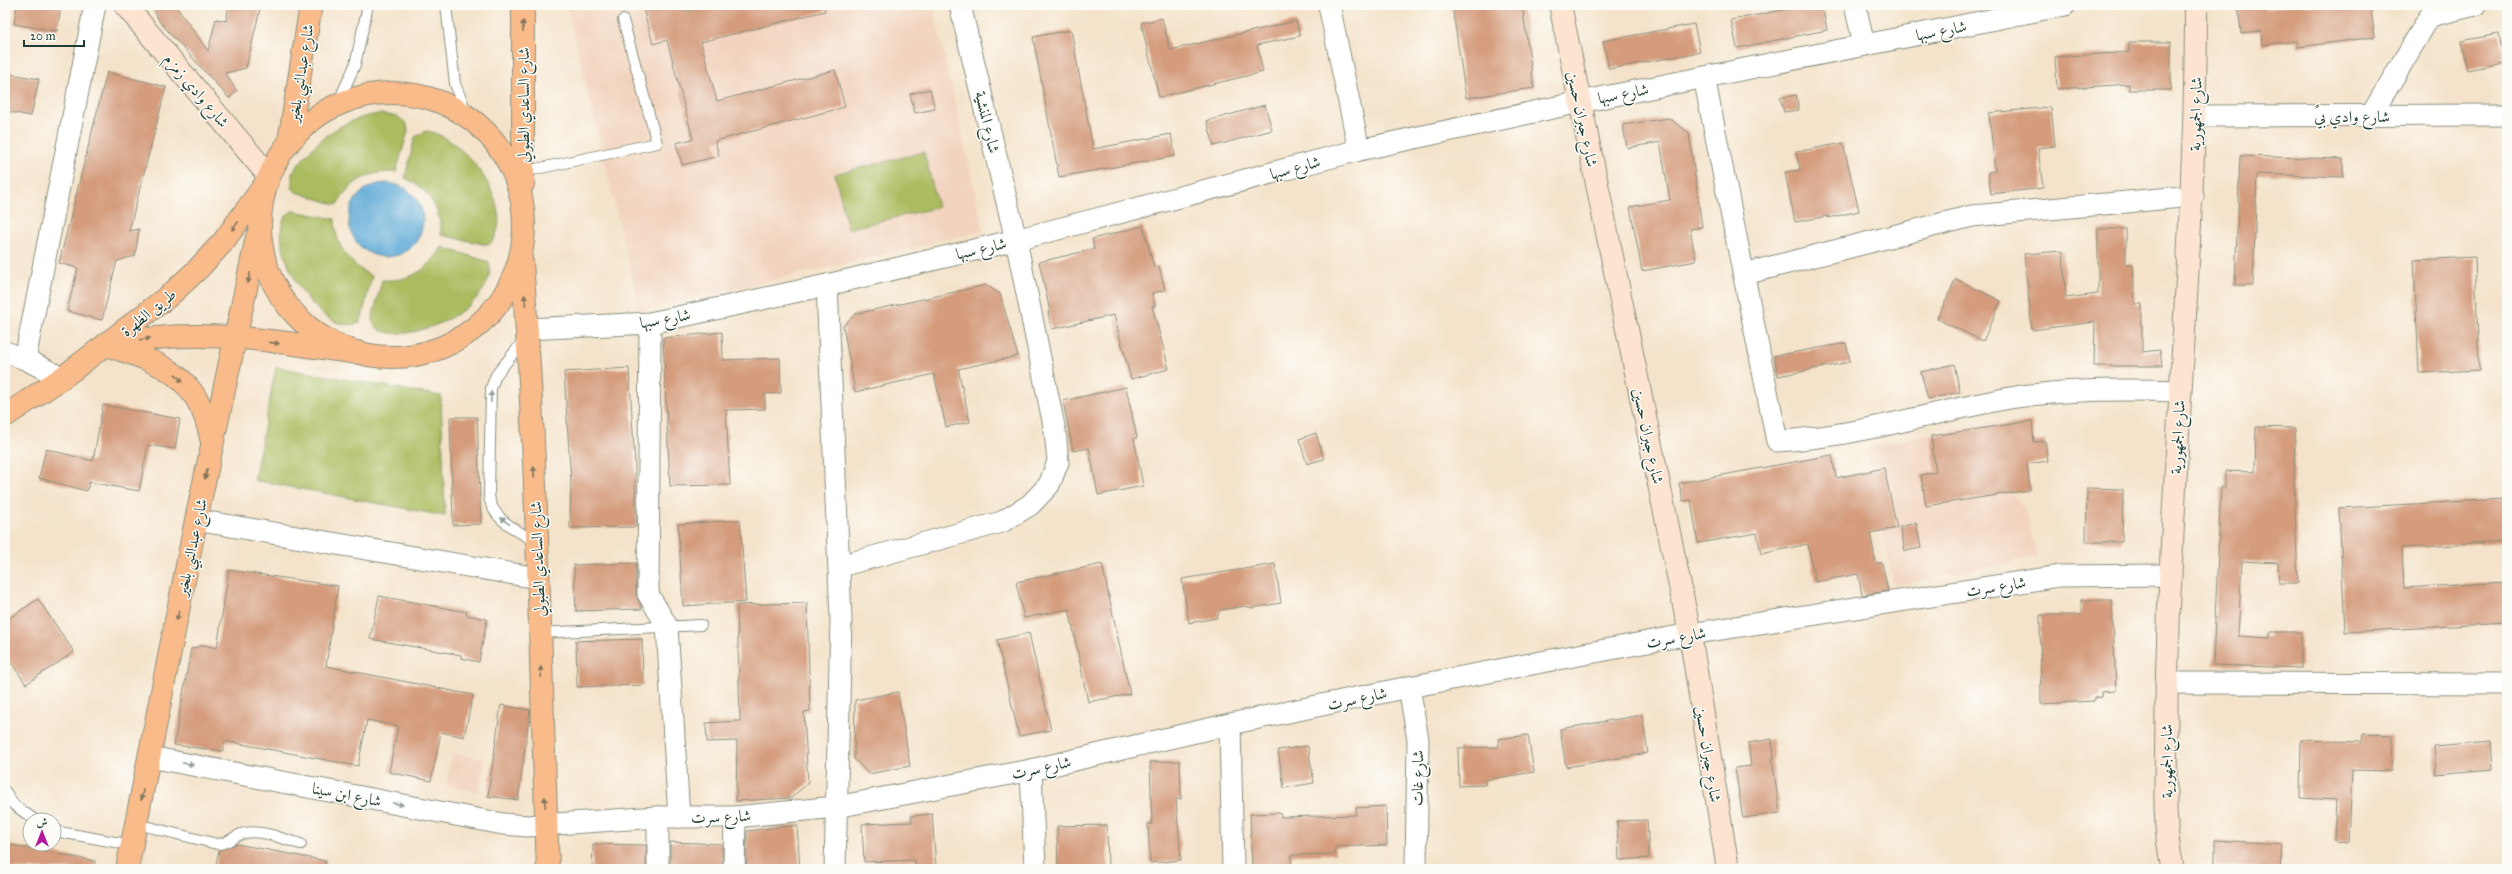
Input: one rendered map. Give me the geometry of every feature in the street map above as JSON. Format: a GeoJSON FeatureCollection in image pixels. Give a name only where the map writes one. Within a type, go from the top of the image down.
{"type":"FeatureCollection","features":[{"type":"Feature","properties":{"kind":"main road","name":"شارع وادي زمزم"},"geometry":{"type":"LineString","coordinates":[[125,5],[267,179]]}},
{"type":"Feature","properties":{"kind":"main road","name":"شارع عبدالنبي بلخير"},"geometry":{"type":"LineString","coordinates":[[289,142],[311,5]]}},
{"type":"Feature","properties":{"kind":"main road","name":"شارع الساعدي الطبولي"},"geometry":{"type":"LineString","coordinates":[[523,5],[522,172],[524,205]]}},
{"type":"Feature","properties":{"kind":"main road","name":"شارع جبران حسين"},"geometry":{"type":"LineString","coordinates":[[1560,5],[1690,634],[1728,869]]}},
{"type":"Feature","properties":{"kind":"main road","name":"شارع الجمهورية"},"geometry":{"type":"LineString","coordinates":[[2173,869],[2166,819],[2166,683],[2179,391],[2193,196],[2196,116],[2196,5]]}},
{"type":"Feature","properties":{"kind":"main road"},"geometry":{"type":"LineString","coordinates":[[106,345],[178,337],[236,338],[386,357],[413,356],[440,349],[464,337],[486,320],[504,298],[516,274],[521,249],[524,205],[518,179],[505,154],[488,133],[468,116],[444,103],[417,95],[390,92],[363,96],[337,105],[311,120],[289,142]]}},
{"type":"Feature","properties":{"kind":"main road","name":"طريق الظهرة"},"geometry":{"type":"LineString","coordinates":[[5,416],[62,378],[106,345],[170,295],[198,269],[241,219],[289,142]]}},
{"type":"Feature","properties":{"kind":"main road"},"geometry":{"type":"LineString","coordinates":[[267,179],[261,204],[259,226],[263,255],[272,282],[288,306],[308,327],[331,343],[358,353]]}},
{"type":"Feature","properties":{"kind":"main road","name":"شارع عبدالنبي بلخير"},"geometry":{"type":"LineString","coordinates":[[127,869],[196,520],[259,226]]}},
{"type":"Feature","properties":{"kind":"main road","name":"شارع الساعدي الطبولي"},"geometry":{"type":"LineString","coordinates":[[521,249],[528,332],[548,869]]}},
{"type":"Feature","properties":{"kind":"main road"},"geometry":{"type":"LineString","coordinates":[[106,345],[152,360],[175,373],[196,395],[208,419],[213,444]]}},
{"type":"Feature","properties":{"kind":"street"},"geometry":{"type":"LineString","coordinates":[[25,359],[95,5]]}},
{"type":"Feature","properties":{"kind":"street","name":"شارع المنشية"},"geometry":{"type":"LineString","coordinates":[[840,566],[1002,522],[1030,505],[1049,485],[1058,462],[1054,431],[1016,240],[960,5]]}},
{"type":"Feature","properties":{"kind":"street"},"geometry":{"type":"LineString","coordinates":[[1329,5],[1359,150]]}},
{"type":"Feature","properties":{"kind":"street"},"geometry":{"type":"LineString","coordinates":[[1855,5],[1864,45]]}},
{"type":"Feature","properties":{"kind":"street","name":"شارع سبها"},"geometry":{"type":"LineString","coordinates":[[528,332],[650,323],[827,285],[1016,240],[1359,150],[1580,102],[1864,45],[2016,10],[2065,5]]}},
{"type":"Feature","properties":{"kind":"street"},"geometry":{"type":"LineString","coordinates":[[2370,117],[2430,16],[2475,5]]}},
{"type":"Feature","properties":{"kind":"street"},"geometry":{"type":"LineString","coordinates":[[1704,77],[1777,441],[1814,439],[2010,398],[2091,391],[2179,391]]}},
{"type":"Feature","properties":{"kind":"street","name":"شارع وادي بيً"},"geometry":{"type":"LineString","coordinates":[[2196,116],[2370,117],[2507,115]]}},
{"type":"Feature","properties":{"kind":"street"},"geometry":{"type":"LineString","coordinates":[[1744,274],[1972,216],[2193,196]]}},
{"type":"Feature","properties":{"kind":"street"},"geometry":{"type":"LineString","coordinates":[[827,285],[840,566],[841,619],[835,869]]}},
{"type":"Feature","properties":{"kind":"street"},"geometry":{"type":"LineString","coordinates":[[650,323],[648,594],[667,626],[679,817]]}},
{"type":"Feature","properties":{"kind":"street"},"geometry":{"type":"LineString","coordinates":[[5,352],[25,359],[62,378]]}},
{"type":"Feature","properties":{"kind":"street"},"geometry":{"type":"LineString","coordinates":[[196,520],[538,578]]}},
{"type":"Feature","properties":{"kind":"street","name":"شارع سرت"},"geometry":{"type":"LineString","coordinates":[[546,825],[658,817],[735,817],[836,807],[1031,770],[1230,724],[1409,687],[1690,634],[2059,576],[2170,574]]}},
{"type":"Feature","properties":{"kind":"street"},"geometry":{"type":"LineString","coordinates":[[2166,683],[2507,684]]}},
{"type":"Feature","properties":{"kind":"street","name":"شارع غات"},"geometry":{"type":"LineString","coordinates":[[1409,687],[1418,740],[1416,869]]}},
{"type":"Feature","properties":{"kind":"street"},"geometry":{"type":"LineString","coordinates":[[1230,724],[1233,869]]}},
{"type":"Feature","properties":{"kind":"street","name":"شارع ابن سينا"},"geometry":{"type":"LineString","coordinates":[[150,757],[503,824],[546,825]]}},
{"type":"Feature","properties":{"kind":"street"},"geometry":{"type":"LineString","coordinates":[[1031,770],[1034,869]]}},
{"type":"Feature","properties":{"kind":"street"},"geometry":{"type":"LineString","coordinates":[[658,817],[658,869]]}},
{"type":"Feature","properties":{"kind":"street"},"geometry":{"type":"LineString","coordinates":[[734,869],[735,817]]}},
{"type":"Feature","properties":{"kind":"lane"},"geometry":{"type":"LineString","coordinates":[[337,105],[355,65],[368,5]]}},
{"type":"Feature","properties":{"kind":"lane"},"geometry":{"type":"LineString","coordinates":[[446,5],[455,84],[468,116]]}},
{"type":"Feature","properties":{"kind":"lane"},"geometry":{"type":"LineString","coordinates":[[522,172],[657,143],[624,20]]}},
{"type":"Feature","properties":{"kind":"lane"},"geometry":{"type":"LineString","coordinates":[[528,332],[496,375],[491,388],[489,495],[492,508],[501,519],[537,542]]}},
{"type":"Feature","properties":{"kind":"lane"},"geometry":{"type":"LineString","coordinates":[[540,633],[701,625]]}},
{"type":"Feature","properties":{"kind":"lane"},"geometry":{"type":"LineString","coordinates":[[5,791],[14,805],[24,812]]}},
{"type":"Feature","properties":{"kind":"lane"},"geometry":{"type":"LineString","coordinates":[[62,831],[134,835],[217,844],[223,844],[240,835],[252,832],[301,844]]}},
{"type":"Feature","properties":{"kind":"shaded area"},"geometry":{"type":"Polygon","coordinates":[[[567,5],[933,5],[984,231],[640,311],[567,5]]]}},
{"type":"Feature","properties":{"kind":"shaded area"},"geometry":{"type":"Polygon","coordinates":[[[1996,421],[2011,494],[2025,509],[2037,557],[1894,586],[1866,447],[1996,421]]]}},
{"type":"Feature","properties":{"kind":"shaded area"},"geometry":{"type":"Polygon","coordinates":[[[452,753],[485,759],[479,792],[446,786],[452,753]]]}},
{"type":"Feature","properties":{"kind":"green space"},"geometry":{"type":"Polygon","coordinates":[[[379,114],[397,116],[407,124],[408,131],[396,172],[378,173],[361,179],[348,190],[337,205],[296,192],[292,188],[292,173],[309,151],[319,142],[340,127],[352,121],[379,114]]]}},
{"type":"Feature","properties":{"kind":"green space"},"geometry":{"type":"Polygon","coordinates":[[[426,131],[441,136],[456,146],[471,160],[484,176],[493,194],[498,213],[498,230],[490,244],[483,244],[441,235],[439,217],[432,201],[421,188],[405,178],[415,137],[426,131]]]}},
{"type":"Feature","properties":{"kind":"green space"},"geometry":{"type":"Polygon","coordinates":[[[924,152],[938,207],[848,229],[835,174],[924,152]]]}},
{"type":"Feature","properties":{"kind":"green space"},"geometry":{"type":"Polygon","coordinates":[[[293,211],[335,219],[337,237],[344,253],[356,266],[372,276],[362,317],[359,323],[341,324],[323,314],[308,298],[294,278],[285,257],[281,236],[284,220],[293,211]]]}},
{"type":"Feature","properties":{"kind":"green space"},"geometry":{"type":"Polygon","coordinates":[[[442,247],[489,262],[488,280],[477,297],[460,312],[439,324],[417,331],[396,334],[380,330],[372,320],[382,280],[401,279],[417,273],[431,262],[442,247]]]}},
{"type":"Feature","properties":{"kind":"green space"},"geometry":{"type":"Polygon","coordinates":[[[276,367],[441,396],[445,516],[254,480],[276,367]]]}},
{"type":"Feature","properties":{"kind":"water"},"geometry":{"type":"Polygon","coordinates":[[[386,183],[400,186],[412,194],[420,206],[423,220],[420,234],[412,246],[400,254],[386,257],[372,254],[360,246],[352,234],[349,220],[352,206],[360,194],[372,186],[386,183]]]}},
{"type":"Feature","properties":{"kind":"building"},"geometry":{"type":"Polygon","coordinates":[[[17,5],[61,5],[57,31],[14,24],[17,5]]]}},
{"type":"Feature","properties":{"kind":"building"},"geometry":{"type":"Polygon","coordinates":[[[152,5],[175,5],[208,51],[216,19],[226,21],[229,5],[261,5],[246,68],[225,73],[237,91],[229,98],[159,21],[152,5]]]}},
{"type":"Feature","properties":{"kind":"building"},"geometry":{"type":"Polygon","coordinates":[[[642,5],[683,5],[684,12],[712,5],[824,5],[825,11],[701,42],[717,101],[835,70],[845,107],[715,141],[719,156],[682,165],[676,143],[693,139],[667,40],[653,44],[642,5]]]}},
{"type":"Feature","properties":{"kind":"building"},"geometry":{"type":"Polygon","coordinates":[[[1452,5],[1522,5],[1534,88],[1466,98],[1452,5]]]}},
{"type":"Feature","properties":{"kind":"building"},"geometry":{"type":"Polygon","coordinates":[[[1809,5],[1822,5],[1827,30],[1737,48],[1731,20],[1809,5]]]}},
{"type":"Feature","properties":{"kind":"building"},"geometry":{"type":"Polygon","coordinates":[[[2238,5],[2264,5],[2265,9],[2298,5],[2370,5],[2375,37],[2298,47],[2297,41],[2262,45],[2261,31],[2241,33],[2238,5]]]}},
{"type":"Feature","properties":{"kind":"building"},"geometry":{"type":"Polygon","coordinates":[[[1162,18],[1170,50],[1296,21],[1300,36],[1257,45],[1263,72],[1159,97],[1141,23],[1162,18]]]}},
{"type":"Feature","properties":{"kind":"building"},"geometry":{"type":"Polygon","coordinates":[[[1694,24],[1700,52],[1609,69],[1603,41],[1694,24]]]}},
{"type":"Feature","properties":{"kind":"building"},"geometry":{"type":"Polygon","coordinates":[[[1071,30],[1093,149],[1171,134],[1175,156],[1059,177],[1033,37],[1071,30]]]}},
{"type":"Feature","properties":{"kind":"building"},"geometry":{"type":"Polygon","coordinates":[[[2499,34],[2504,63],[2467,70],[2461,41],[2499,34]]]}},
{"type":"Feature","properties":{"kind":"building"},"geometry":{"type":"Polygon","coordinates":[[[2129,42],[2171,42],[2171,90],[2129,90],[2129,84],[2057,89],[2055,57],[2129,52],[2129,42]]]}},
{"type":"Feature","properties":{"kind":"building"},"geometry":{"type":"Polygon","coordinates":[[[107,72],[166,87],[129,231],[139,229],[135,256],[117,261],[102,320],[67,311],[78,268],[59,263],[107,72]]]}},
{"type":"Feature","properties":{"kind":"building"},"geometry":{"type":"Polygon","coordinates":[[[5,73],[39,79],[31,116],[5,111],[5,73]]]}},
{"type":"Feature","properties":{"kind":"building"},"geometry":{"type":"Polygon","coordinates":[[[930,89],[935,109],[915,113],[910,94],[930,89]]]}},
{"type":"Feature","properties":{"kind":"building"},"geometry":{"type":"Polygon","coordinates":[[[1796,95],[1799,110],[1784,112],[1780,98],[1796,95]]]}},
{"type":"Feature","properties":{"kind":"building"},"geometry":{"type":"Polygon","coordinates":[[[1265,105],[1272,130],[1214,146],[1207,121],[1265,105]]]}},
{"type":"Feature","properties":{"kind":"building"},"geometry":{"type":"Polygon","coordinates":[[[2051,107],[2055,146],[2038,148],[2043,188],[1991,194],[1988,172],[1995,171],[1989,113],[2051,107]]]}},
{"type":"Feature","properties":{"kind":"building"},"geometry":{"type":"Polygon","coordinates":[[[1669,118],[1689,133],[1702,227],[1690,229],[1696,261],[1642,271],[1630,207],[1670,200],[1660,142],[1627,148],[1623,125],[1669,118]]]}},
{"type":"Feature","properties":{"kind":"building"},"geometry":{"type":"Polygon","coordinates":[[[1843,143],[1859,211],[1828,218],[1828,216],[1795,222],[1785,172],[1800,170],[1796,152],[1843,143]]]}},
{"type":"Feature","properties":{"kind":"building"},"geometry":{"type":"Polygon","coordinates":[[[2240,156],[2343,159],[2343,177],[2257,174],[2253,285],[2235,285],[2240,156]]]}},
{"type":"Feature","properties":{"kind":"building"},"geometry":{"type":"Polygon","coordinates":[[[1143,226],[1154,267],[1159,266],[1165,290],[1152,293],[1155,306],[1152,306],[1169,369],[1131,379],[1114,315],[1052,329],[1048,312],[1050,311],[1039,262],[1094,249],[1092,239],[1143,226]]]}},
{"type":"Feature","properties":{"kind":"building"},"geometry":{"type":"Polygon","coordinates":[[[2098,229],[2126,229],[2126,264],[2133,264],[2135,304],[2142,304],[2142,352],[2160,350],[2162,366],[2094,366],[2095,322],[2032,330],[2024,254],[2063,251],[2066,298],[2098,294],[2098,229]]]}},
{"type":"Feature","properties":{"kind":"building"},"geometry":{"type":"Polygon","coordinates":[[[2475,257],[2479,370],[2419,373],[2414,260],[2475,257]]]}},
{"type":"Feature","properties":{"kind":"building"},"geometry":{"type":"Polygon","coordinates":[[[1956,279],[2001,301],[1983,341],[1937,319],[1956,279]]]}},
{"type":"Feature","properties":{"kind":"building"},"geometry":{"type":"Polygon","coordinates":[[[986,285],[1000,294],[1018,356],[958,369],[970,422],[946,427],[934,374],[855,392],[843,326],[855,314],[986,285]]]}},
{"type":"Feature","properties":{"kind":"building"},"geometry":{"type":"Polygon","coordinates":[[[722,332],[723,360],[780,358],[781,393],[765,394],[765,409],[726,410],[730,485],[670,486],[663,338],[722,332]]]}},
{"type":"Feature","properties":{"kind":"building"},"geometry":{"type":"Polygon","coordinates":[[[1846,343],[1850,362],[1778,376],[1774,356],[1846,343]]]}},
{"type":"Feature","properties":{"kind":"building"},"geometry":{"type":"Polygon","coordinates":[[[1954,364],[1960,392],[1928,399],[1921,372],[1954,364]]]}},
{"type":"Feature","properties":{"kind":"building"},"geometry":{"type":"Polygon","coordinates":[[[629,368],[635,464],[636,527],[570,528],[571,482],[564,372],[629,368]]]}},
{"type":"Feature","properties":{"kind":"building"},"geometry":{"type":"Polygon","coordinates":[[[1126,387],[1137,438],[1134,438],[1143,486],[1098,495],[1089,448],[1073,451],[1063,401],[1126,387]]]}},
{"type":"Feature","properties":{"kind":"building"},"geometry":{"type":"Polygon","coordinates":[[[103,405],[180,419],[175,449],[148,445],[139,491],[89,482],[87,491],[39,478],[46,449],[93,461],[103,405]]]}},
{"type":"Feature","properties":{"kind":"building"},"geometry":{"type":"Polygon","coordinates":[[[450,417],[477,417],[481,524],[453,525],[450,417]]]}},
{"type":"Feature","properties":{"kind":"building"},"geometry":{"type":"Polygon","coordinates":[[[2032,421],[2034,442],[2045,441],[2048,461],[2027,464],[2030,490],[1926,506],[1921,475],[1936,472],[1931,436],[2032,421]]]}},
{"type":"Feature","properties":{"kind":"building"},"geometry":{"type":"Polygon","coordinates":[[[2256,427],[2295,428],[2294,480],[2298,583],[2279,583],[2278,563],[2242,561],[2238,636],[2270,638],[2270,632],[2301,632],[2301,668],[2213,665],[2221,487],[2225,488],[2225,471],[2255,472],[2256,427]]]}},
{"type":"Feature","properties":{"kind":"building"},"geometry":{"type":"Polygon","coordinates":[[[1316,433],[1324,459],[1307,464],[1299,439],[1316,433]]]}},
{"type":"Feature","properties":{"kind":"building"},"geometry":{"type":"Polygon","coordinates":[[[1832,455],[1836,478],[1884,468],[1897,528],[1870,533],[1876,563],[1882,563],[1888,591],[1862,595],[1858,574],[1815,582],[1808,544],[1761,554],[1757,533],[1698,543],[1691,500],[1683,501],[1679,483],[1832,455]]]}},
{"type":"Feature","properties":{"kind":"building"},"geometry":{"type":"Polygon","coordinates":[[[2087,488],[2123,489],[2122,542],[2086,542],[2087,488]]]}},
{"type":"Feature","properties":{"kind":"building"},"geometry":{"type":"Polygon","coordinates":[[[2505,499],[2507,542],[2402,548],[2404,588],[2507,582],[2507,623],[2345,632],[2339,508],[2505,499]]]}},
{"type":"Feature","properties":{"kind":"building"},"geometry":{"type":"Polygon","coordinates":[[[740,520],[746,602],[683,606],[678,524],[740,520]]]}},
{"type":"Feature","properties":{"kind":"building"},"geometry":{"type":"Polygon","coordinates":[[[1916,523],[1921,548],[1905,551],[1900,527],[1916,523]]]}},
{"type":"Feature","properties":{"kind":"building"},"geometry":{"type":"Polygon","coordinates":[[[636,563],[636,594],[642,609],[576,611],[574,565],[636,563]]]}},
{"type":"Feature","properties":{"kind":"building"},"geometry":{"type":"Polygon","coordinates":[[[1102,564],[1130,694],[1088,702],[1069,609],[1024,618],[1016,582],[1102,564]]]}},
{"type":"Feature","properties":{"kind":"building"},"geometry":{"type":"Polygon","coordinates":[[[1275,564],[1281,603],[1252,608],[1245,606],[1220,610],[1217,618],[1189,623],[1182,579],[1275,564]]]}},
{"type":"Feature","properties":{"kind":"building"},"geometry":{"type":"Polygon","coordinates":[[[229,570],[338,586],[326,666],[473,695],[464,737],[441,732],[431,781],[389,772],[398,726],[367,720],[358,766],[225,741],[223,751],[174,745],[191,649],[203,645],[217,648],[229,570]]]}},
{"type":"Feature","properties":{"kind":"building"},"geometry":{"type":"Polygon","coordinates":[[[379,596],[467,612],[466,615],[487,619],[479,662],[461,658],[461,655],[370,639],[379,596]]]}},
{"type":"Feature","properties":{"kind":"building"},"geometry":{"type":"Polygon","coordinates":[[[38,599],[74,652],[26,684],[5,654],[5,621],[38,599]]]}},
{"type":"Feature","properties":{"kind":"building"},"geometry":{"type":"Polygon","coordinates":[[[2081,600],[2112,600],[2116,691],[2101,692],[2101,697],[2094,698],[2094,701],[2041,704],[2040,615],[2081,615],[2081,600]]]}},
{"type":"Feature","properties":{"kind":"building"},"geometry":{"type":"Polygon","coordinates":[[[807,603],[810,711],[804,712],[808,783],[791,798],[736,801],[737,741],[707,742],[706,723],[740,721],[737,605],[807,603]]]}},
{"type":"Feature","properties":{"kind":"building"},"geometry":{"type":"Polygon","coordinates":[[[1029,633],[1051,730],[1019,736],[997,640],[1029,633]]]}},
{"type":"Feature","properties":{"kind":"building"},"geometry":{"type":"Polygon","coordinates":[[[642,639],[643,685],[577,687],[576,641],[642,639]]]}},
{"type":"Feature","properties":{"kind":"building"},"geometry":{"type":"Polygon","coordinates":[[[898,692],[910,766],[869,774],[854,759],[855,700],[898,692]]]}},
{"type":"Feature","properties":{"kind":"building"},"geometry":{"type":"Polygon","coordinates":[[[501,705],[530,710],[518,800],[488,796],[501,705]]]}},
{"type":"Feature","properties":{"kind":"building"},"geometry":{"type":"Polygon","coordinates":[[[1642,715],[1648,753],[1566,767],[1560,729],[1642,715]]]}},
{"type":"Feature","properties":{"kind":"building"},"geometry":{"type":"Polygon","coordinates":[[[2363,734],[2392,735],[2391,771],[2352,770],[2349,842],[2334,841],[2336,800],[2300,798],[2301,740],[2362,742],[2363,734]]]}},
{"type":"Feature","properties":{"kind":"building"},"geometry":{"type":"Polygon","coordinates":[[[1528,735],[1534,772],[1485,780],[1485,785],[1459,786],[1458,748],[1499,747],[1498,739],[1528,735]]]}},
{"type":"Feature","properties":{"kind":"building"},"geometry":{"type":"Polygon","coordinates":[[[1772,739],[1774,759],[1772,759],[1780,813],[1743,818],[1735,768],[1751,766],[1748,743],[1772,739]]]}},
{"type":"Feature","properties":{"kind":"building"},"geometry":{"type":"Polygon","coordinates":[[[2491,742],[2493,769],[2436,774],[2434,747],[2491,742]]]}},
{"type":"Feature","properties":{"kind":"building"},"geometry":{"type":"Polygon","coordinates":[[[1308,746],[1314,783],[1284,788],[1278,750],[1308,746]]]}},
{"type":"Feature","properties":{"kind":"building"},"geometry":{"type":"Polygon","coordinates":[[[1180,761],[1181,799],[1176,799],[1181,860],[1150,863],[1148,824],[1152,824],[1150,762],[1180,761]]]}},
{"type":"Feature","properties":{"kind":"building"},"geometry":{"type":"Polygon","coordinates":[[[1386,806],[1387,845],[1335,847],[1335,854],[1291,855],[1292,869],[1252,869],[1250,814],[1280,813],[1281,817],[1356,815],[1356,808],[1386,806]]]}},
{"type":"Feature","properties":{"kind":"building"},"geometry":{"type":"Polygon","coordinates":[[[932,814],[936,867],[915,868],[915,860],[864,862],[862,824],[912,822],[911,816],[932,814]]]}},
{"type":"Feature","properties":{"kind":"building"},"geometry":{"type":"Polygon","coordinates":[[[1647,820],[1649,858],[1619,860],[1617,821],[1647,820]]]}},
{"type":"Feature","properties":{"kind":"building"},"geometry":{"type":"Polygon","coordinates":[[[797,825],[800,869],[746,869],[747,831],[797,825]]]}},
{"type":"Feature","properties":{"kind":"building"},"geometry":{"type":"Polygon","coordinates":[[[1107,825],[1108,869],[1058,869],[1057,826],[1107,825]]]}},
{"type":"Feature","properties":{"kind":"building"},"geometry":{"type":"Polygon","coordinates":[[[2215,840],[2282,844],[2280,869],[2215,866],[2215,840]]]}},
{"type":"Feature","properties":{"kind":"building"},"geometry":{"type":"Polygon","coordinates":[[[670,842],[722,844],[722,869],[670,869],[670,842]]]}},
{"type":"Feature","properties":{"kind":"building"},"geometry":{"type":"Polygon","coordinates":[[[5,844],[22,847],[22,852],[47,852],[95,861],[94,869],[5,869],[5,844]]]}},
{"type":"Feature","properties":{"kind":"building"},"geometry":{"type":"Polygon","coordinates":[[[237,844],[326,861],[325,869],[215,869],[219,850],[237,844]]]}},
{"type":"Feature","properties":{"kind":"building"},"geometry":{"type":"Polygon","coordinates":[[[593,844],[646,845],[646,869],[592,869],[593,844]]]}}]}
